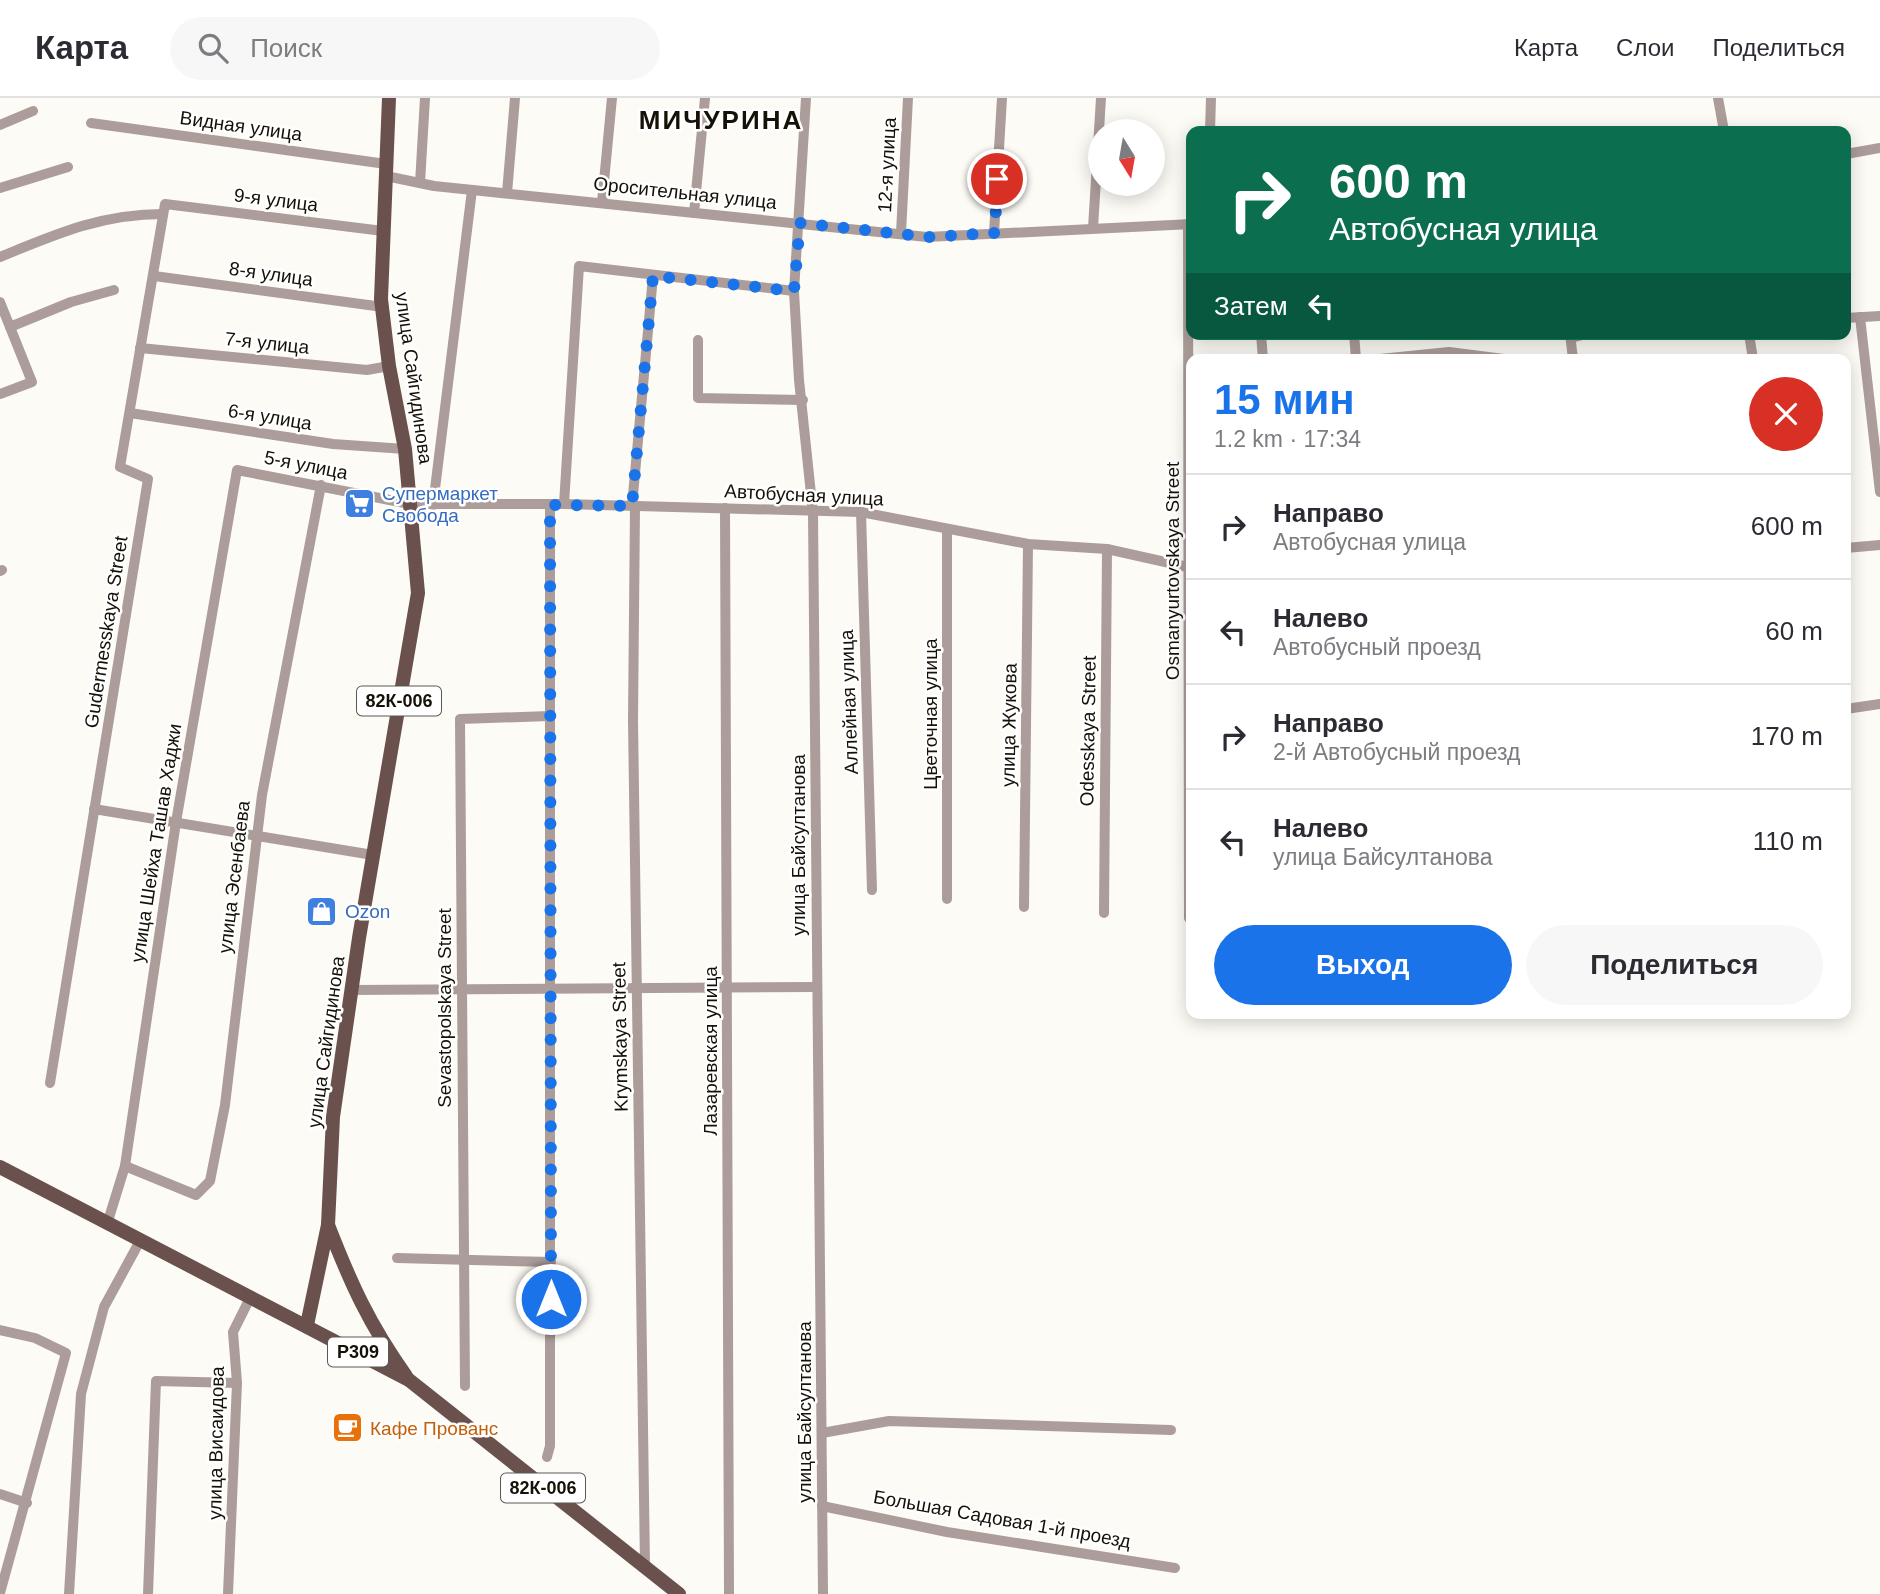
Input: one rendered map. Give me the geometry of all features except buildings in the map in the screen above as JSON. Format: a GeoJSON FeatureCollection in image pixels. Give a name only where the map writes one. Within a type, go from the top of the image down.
{"type":"FeatureCollection","features":[{"type":"Feature","properties":{"kind":"main road","name":"улица Сайгидинова"},"geometry":{"type":"LineString","coordinates":[[307,1325],[328,1225],[333,1117],[373,855],[418,593],[405,449],[389,366],[383,307],[383,231],[389,98]]}},
{"type":"Feature","properties":{"kind":"main road"},"geometry":{"type":"LineString","coordinates":[[0,1167],[307,1325]]}},
{"type":"Feature","properties":{"kind":"main road","name":"82К-006"},"geometry":{"type":"LineString","coordinates":[[328,1225],[354,1294],[375,1332],[409,1380],[679,1594]]}},
{"type":"Feature","properties":{"kind":"main road","name":"Р309"},"geometry":{"type":"LineString","coordinates":[[307,1325],[409,1380]]}},
{"type":"Feature","properties":{"kind":"street"},"geometry":{"type":"LineString","coordinates":[[420,183],[425,98]]}},
{"type":"Feature","properties":{"kind":"street"},"geometry":{"type":"LineString","coordinates":[[507,193],[516,98]]}},
{"type":"Feature","properties":{"kind":"street"},"geometry":{"type":"LineString","coordinates":[[601,202],[612,98]]}},
{"type":"Feature","properties":{"kind":"street"},"geometry":{"type":"LineString","coordinates":[[694,212],[705,98]]}},
{"type":"Feature","properties":{"kind":"street","name":"улица Байсултанова"},"geometry":{"type":"LineString","coordinates":[[806,98],[794,291],[813,513],[823,1594]]}},
{"type":"Feature","properties":{"kind":"street","name":"12-я улица"},"geometry":{"type":"LineString","coordinates":[[901,233],[908,98]]}},
{"type":"Feature","properties":{"kind":"street"},"geometry":{"type":"LineString","coordinates":[[995,233],[1002,98]]}},
{"type":"Feature","properties":{"kind":"street"},"geometry":{"type":"LineString","coordinates":[[1094,228],[1101,98]]}},
{"type":"Feature","properties":{"kind":"street"},"geometry":{"type":"LineString","coordinates":[[1210,98],[1210,126]]}},
{"type":"Feature","properties":{"kind":"street"},"geometry":{"type":"LineString","coordinates":[[1718,98],[1724,126]]}},
{"type":"Feature","properties":{"kind":"street"},"geometry":{"type":"LineString","coordinates":[[0,125],[33,111]]}},
{"type":"Feature","properties":{"kind":"street","name":"Видная улица"},"geometry":{"type":"LineString","coordinates":[[91,122],[386,170]]}},
{"type":"Feature","properties":{"kind":"street"},"geometry":{"type":"LineString","coordinates":[[1851,154],[1880,148]]}},
{"type":"Feature","properties":{"kind":"street"},"geometry":{"type":"LineString","coordinates":[[0,188],[68,167]]}},
{"type":"Feature","properties":{"kind":"street","name":"Оросительная улица"},"geometry":{"type":"LineString","coordinates":[[386,170],[420,183],[472,190],[928,237],[1186,224]]}},
{"type":"Feature","properties":{"kind":"street"},"geometry":{"type":"LineString","coordinates":[[433,505],[472,190]]}},
{"type":"Feature","properties":{"kind":"street","name":"9-я улица"},"geometry":{"type":"LineString","coordinates":[[0,257],[90,221],[164,209],[383,231]]}},
{"type":"Feature","properties":{"kind":"street","name":"Gudermesskaya Street"},"geometry":{"type":"LineString","coordinates":[[50,1083],[148,480],[120,467],[164,209]]}},
{"type":"Feature","properties":{"kind":"street"},"geometry":{"type":"LineString","coordinates":[[564,504],[579,267],[794,291]]}},
{"type":"Feature","properties":{"kind":"street","name":"8-я улица"},"geometry":{"type":"LineString","coordinates":[[154,276],[383,307]]}},
{"type":"Feature","properties":{"kind":"street","name":"Krymskaya Street"},"geometry":{"type":"LineString","coordinates":[[645,1567],[633,720],[634,506],[653,276]]}},
{"type":"Feature","properties":{"kind":"street"},"geometry":{"type":"LineString","coordinates":[[10,327],[71,302],[114,290]]}},
{"type":"Feature","properties":{"kind":"street"},"geometry":{"type":"LineString","coordinates":[[0,302],[32,382],[0,394]]}},
{"type":"Feature","properties":{"kind":"street"},"geometry":{"type":"LineString","coordinates":[[1851,317],[1880,316]]}},
{"type":"Feature","properties":{"kind":"street"},"geometry":{"type":"LineString","coordinates":[[1860,317],[1874,390],[1880,492]]}},
{"type":"Feature","properties":{"kind":"street"},"geometry":{"type":"LineString","coordinates":[[698,340],[698,398],[803,400]]}},
{"type":"Feature","properties":{"kind":"street","name":"7-я улица"},"geometry":{"type":"LineString","coordinates":[[140,348],[367,370],[389,366]]}},
{"type":"Feature","properties":{"kind":"street"},"geometry":{"type":"LineString","coordinates":[[1429,354],[1464,354]]}},
{"type":"Feature","properties":{"kind":"street","name":"6-я улица"},"geometry":{"type":"LineString","coordinates":[[130,413],[333,444],[405,449]]}},
{"type":"Feature","properties":{"kind":"street","name":"5-я улица"},"geometry":{"type":"LineString","coordinates":[[237,470],[410,504]]}},
{"type":"Feature","properties":{"kind":"street","name":"улица Шейха Ташав Хаджи"},"geometry":{"type":"LineString","coordinates":[[107,1222],[125,1166],[176,822],[237,470]]}},
{"type":"Feature","properties":{"kind":"street","name":"улица Эсенбаева"},"geometry":{"type":"LineString","coordinates":[[125,1166],[196,1195],[210,1181],[225,1105],[255,837],[321,485]]}},
{"type":"Feature","properties":{"kind":"street","name":"Автобусная улица"},"geometry":{"type":"LineString","coordinates":[[410,504],[564,504],[813,513],[862,512],[1028,544],[1107,549],[1186,567]]}},
{"type":"Feature","properties":{"kind":"street"},"geometry":{"type":"LineString","coordinates":[[547,1457],[550,1447],[552,989],[550,505]]}},
{"type":"Feature","properties":{"kind":"street","name":"Лазаревская улица"},"geometry":{"type":"LineString","coordinates":[[724,508],[729,1594]]}},
{"type":"Feature","properties":{"kind":"street","name":"Аллейная улица"},"geometry":{"type":"LineString","coordinates":[[862,512],[872,890]]}},
{"type":"Feature","properties":{"kind":"street","name":"Цветочная улица"},"geometry":{"type":"LineString","coordinates":[[947,529],[947,899]]}},
{"type":"Feature","properties":{"kind":"street","name":"улица Жукова"},"geometry":{"type":"LineString","coordinates":[[1024,907],[1028,544]]}},
{"type":"Feature","properties":{"kind":"street"},"geometry":{"type":"LineString","coordinates":[[1851,548],[1880,545]]}},
{"type":"Feature","properties":{"kind":"street","name":"Odesskaya Street"},"geometry":{"type":"LineString","coordinates":[[1104,913],[1107,549]]}},
{"type":"Feature","properties":{"kind":"street"},"geometry":{"type":"LineString","coordinates":[[1851,708],[1880,704]]}},
{"type":"Feature","properties":{"kind":"street","name":"Sevastopolskaya Street"},"geometry":{"type":"LineString","coordinates":[[465,1386],[460,719],[549,716]]}},
{"type":"Feature","properties":{"kind":"street"},"geometry":{"type":"LineString","coordinates":[[94,809],[373,855]]}},
{"type":"Feature","properties":{"kind":"street"},"geometry":{"type":"LineString","coordinates":[[352,990],[816,987]]}},
{"type":"Feature","properties":{"kind":"street"},"geometry":{"type":"LineString","coordinates":[[69,1594],[81,1394],[104,1307],[141,1239]]}},
{"type":"Feature","properties":{"kind":"street"},"geometry":{"type":"LineString","coordinates":[[397,1258],[551,1262]]}},
{"type":"Feature","properties":{"kind":"street","name":"улица Висаидова"},"geometry":{"type":"LineString","coordinates":[[228,1594],[237,1383],[233,1332],[251,1296]]}},
{"type":"Feature","properties":{"kind":"street"},"geometry":{"type":"LineString","coordinates":[[0,1330],[35,1338],[65,1353],[27,1503],[2,1577],[0,1593]]}},
{"type":"Feature","properties":{"kind":"street"},"geometry":{"type":"LineString","coordinates":[[148,1594],[156,1381],[237,1383]]}},
{"type":"Feature","properties":{"kind":"street"},"geometry":{"type":"LineString","coordinates":[[822,1433],[889,1421],[1171,1430]]}},
{"type":"Feature","properties":{"kind":"street"},"geometry":{"type":"LineString","coordinates":[[0,1494],[27,1503]]}},
{"type":"Feature","properties":{"kind":"street","name":"Большая Садовая 1-й проезд"},"geometry":{"type":"LineString","coordinates":[[822,1506],[947,1532],[1175,1568]]}},
{"type":"Feature","properties":{"kind":"place","name":"Супермаркет Свобода"},"geometry":{"type":"Point","coordinates":[359,504]}},
{"type":"Feature","properties":{"kind":"place","name":"Ozon"},"geometry":{"type":"Point","coordinates":[322,911]}},
{"type":"Feature","properties":{"kind":"place","name":"Кафе Прованс"},"geometry":{"type":"Point","coordinates":[347,1428]}},
{"type":"Feature","properties":{"kind":"district","name":"МИЧУРИНА"},"geometry":{"type":"Point","coordinates":[721,120]}},
{"type":"Feature","properties":{"kind":"route"},"geometry":{"type":"LineString","coordinates":[[551,1299],[550,505],[632,506],[653,276],[794,291],[800,223],[928,237],[995,233],[997,179]]}}]}
